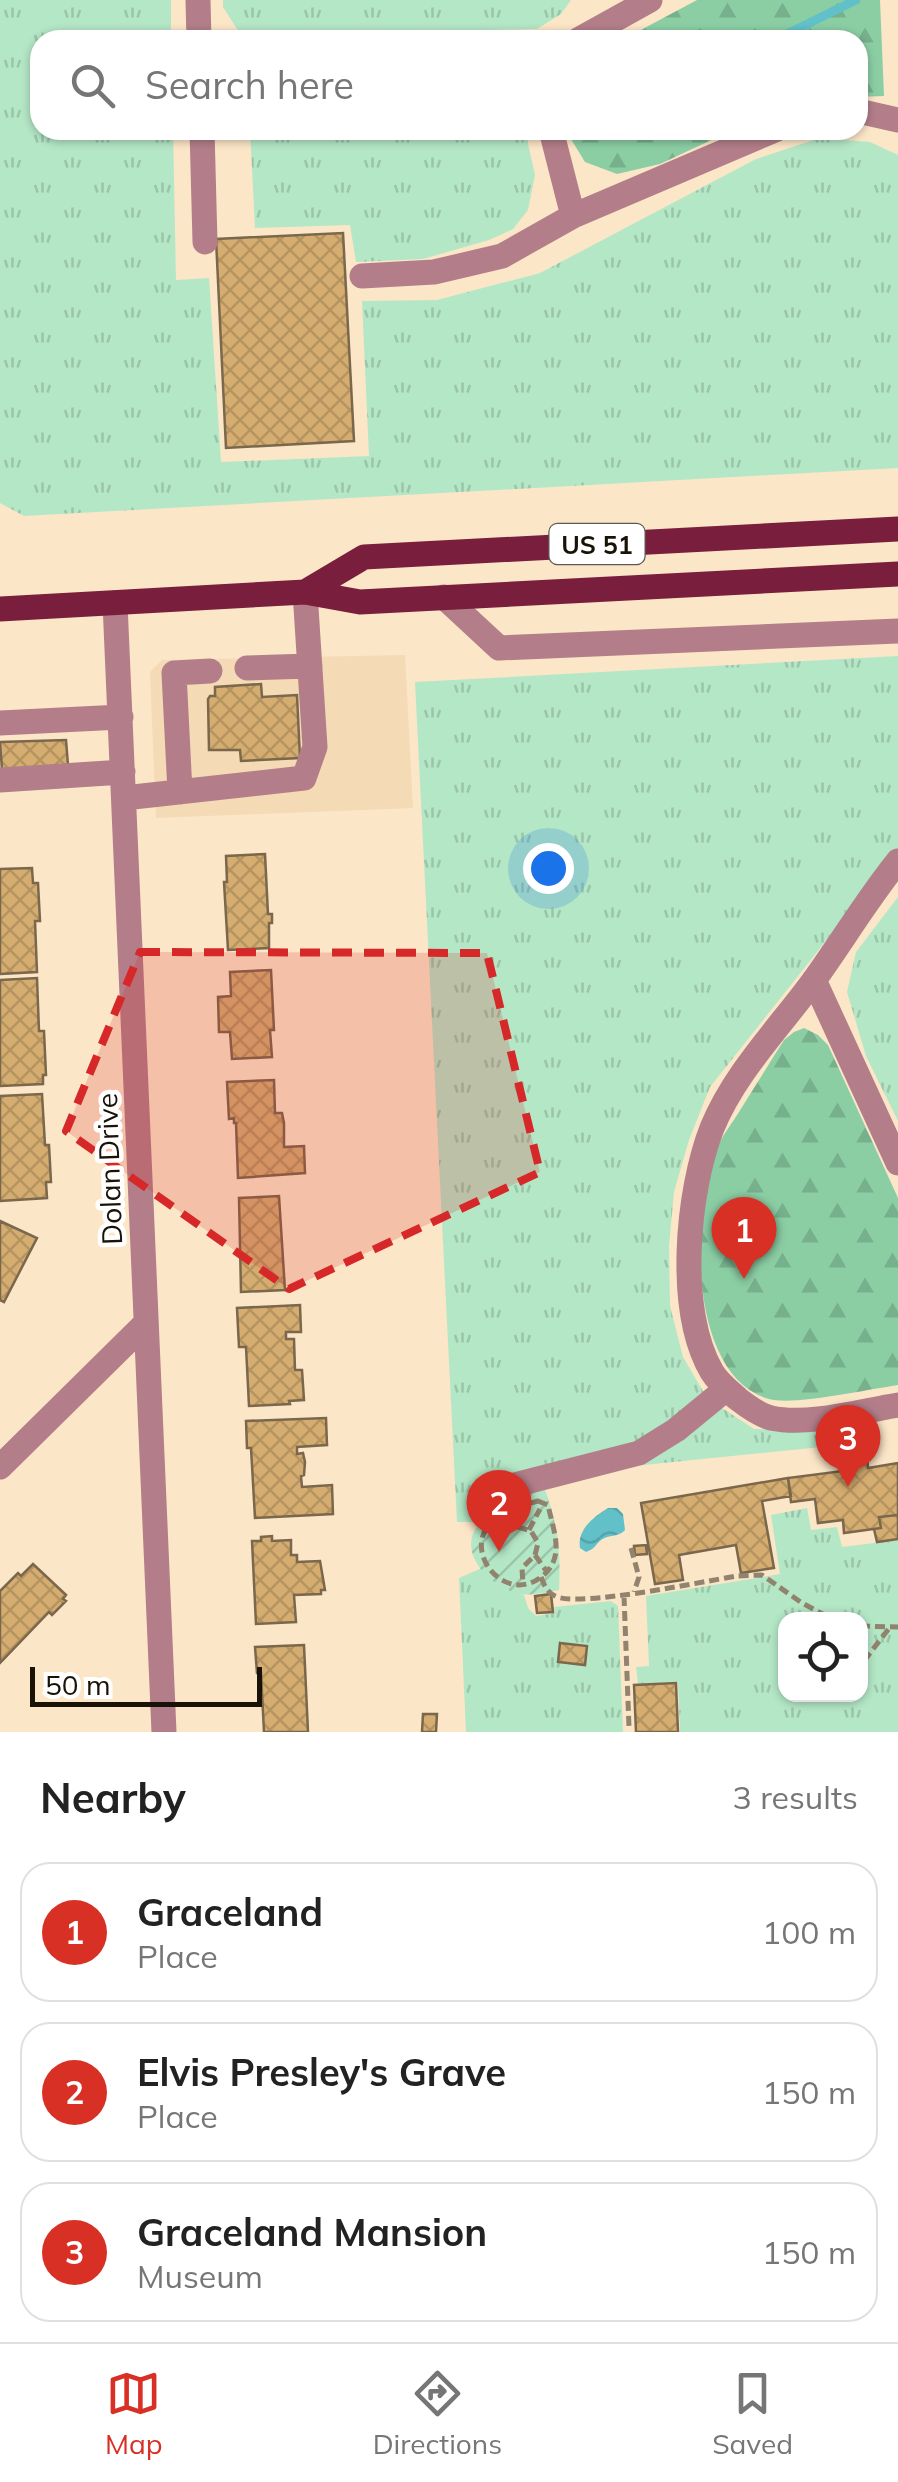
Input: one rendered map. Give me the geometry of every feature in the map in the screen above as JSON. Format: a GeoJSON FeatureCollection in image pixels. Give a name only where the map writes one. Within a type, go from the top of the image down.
{"type":"FeatureCollection","features":[{"type":"Feature","properties":{"kind":"main road","name":"US 51"},"geometry":{"type":"LineString","coordinates":[[304,592],[364,557],[898,529]]}},
{"type":"Feature","properties":{"kind":"main road","name":"US 51"},"geometry":{"type":"LineString","coordinates":[[0,609],[304,592],[360,602],[898,574]]}},
{"type":"Feature","properties":{"kind":"street"},"geometry":{"type":"LineString","coordinates":[[198,0],[199,30]]}},
{"type":"Feature","properties":{"kind":"street"},"geometry":{"type":"LineString","coordinates":[[596,30],[650,0]]}},
{"type":"Feature","properties":{"kind":"street"},"geometry":{"type":"LineString","coordinates":[[868,113],[898,120]]}},
{"type":"Feature","properties":{"kind":"street"},"geometry":{"type":"LineString","coordinates":[[202,140],[206,242]]}},
{"type":"Feature","properties":{"kind":"street"},"geometry":{"type":"LineString","coordinates":[[554,140],[573,216]]}},
{"type":"Feature","properties":{"kind":"street"},"geometry":{"type":"LineString","coordinates":[[362,276],[434,272],[502,256],[573,216],[752,140]]}},
{"type":"Feature","properties":{"kind":"street"},"geometry":{"type":"LineString","coordinates":[[124,798],[304,778],[316,748],[304,592]]}},
{"type":"Feature","properties":{"kind":"street"},"geometry":{"type":"LineString","coordinates":[[444,597],[500,648],[898,630]]}},
{"type":"Feature","properties":{"kind":"street","name":"Dolan Drive"},"geometry":{"type":"LineString","coordinates":[[115,603],[164,1732]]}},
{"type":"Feature","properties":{"kind":"street"},"geometry":{"type":"LineString","coordinates":[[248,668],[310,666]]}},
{"type":"Feature","properties":{"kind":"street"},"geometry":{"type":"LineString","coordinates":[[180,792],[174,673],[210,671]]}},
{"type":"Feature","properties":{"kind":"street"},"geometry":{"type":"LineString","coordinates":[[0,722],[121,717]]}},
{"type":"Feature","properties":{"kind":"street"},"geometry":{"type":"LineString","coordinates":[[0,780],[123,772]]}},
{"type":"Feature","properties":{"kind":"street"},"geometry":{"type":"LineString","coordinates":[[898,861],[760,1049],[713,1126],[699,1168],[688,1253],[694,1320],[712,1372],[744,1404],[767,1418],[801,1420],[898,1405]]}},
{"type":"Feature","properties":{"kind":"street"},"geometry":{"type":"LineString","coordinates":[[814,980],[898,1162]]}},
{"type":"Feature","properties":{"kind":"street"},"geometry":{"type":"LineString","coordinates":[[0,1467],[146,1322]]}},
{"type":"Feature","properties":{"kind":"street"},"geometry":{"type":"LineString","coordinates":[[510,1499],[639,1453],[676,1430],[726,1388]]}},
{"type":"Feature","properties":{"kind":"path"},"geometry":{"type":"LineString","coordinates":[[510,1499],[514,1523],[530,1530],[538,1544],[534,1556],[522,1568],[523,1585]]}},
{"type":"Feature","properties":{"kind":"path"},"geometry":{"type":"LineString","coordinates":[[510,1499],[548,1505],[556,1553],[544,1575],[523,1585],[500,1580],[490,1572],[481,1548],[488,1525],[510,1499]]}},
{"type":"Feature","properties":{"kind":"path"},"geometry":{"type":"LineString","coordinates":[[630,1548],[639,1577],[634,1592]]}},
{"type":"Feature","properties":{"kind":"path"},"geometry":{"type":"LineString","coordinates":[[534,1556],[544,1575],[545,1588],[556,1598],[582,1601],[762,1575],[819,1612]]}},
{"type":"Feature","properties":{"kind":"path"},"geometry":{"type":"LineString","coordinates":[[624,1594],[629,1728]]}},
{"type":"Feature","properties":{"kind":"path"},"geometry":{"type":"LineString","coordinates":[[868,1626],[898,1627]]}},
{"type":"Feature","properties":{"kind":"path"},"geometry":{"type":"LineString","coordinates":[[868,1656],[890,1627]]}},
{"type":"Feature","properties":{"kind":"highlighted area"},"geometry":{"type":"Polygon","coordinates":[[[140,952],[487,953],[540,1172],[289,1289],[66,1131],[140,952]]]}},
{"type":"Feature","properties":{"kind":"shaded area"},"geometry":{"type":"Polygon","coordinates":[[[405,655],[413,808],[156,818],[150,672],[162,660],[405,655]]]}},
{"type":"Feature","properties":{"kind":"green space"},"geometry":{"type":"Polygon","coordinates":[[[0,0],[171,0],[171,30],[30,30],[30,140],[173,140],[176,280],[209,278],[221,462],[369,456],[362,301],[437,300],[540,273],[756,159],[814,140],[870,142],[898,155],[898,468],[24,516],[0,503],[0,0]]]}},
{"type":"Feature","properties":{"kind":"green space"},"geometry":{"type":"Polygon","coordinates":[[[223,0],[571,0],[561,14],[537,29],[238,30],[223,7],[223,0]]]}},
{"type":"Feature","properties":{"kind":"green space"},"geometry":{"type":"Polygon","coordinates":[[[697,0],[880,0],[884,96],[868,97],[868,30],[641,30],[697,0]]]}},
{"type":"Feature","properties":{"kind":"green space"},"geometry":{"type":"Polygon","coordinates":[[[251,140],[527,140],[535,175],[528,210],[513,229],[489,240],[423,259],[356,262],[350,225],[255,228],[251,140]]]}},
{"type":"Feature","properties":{"kind":"green space"},"geometry":{"type":"Polygon","coordinates":[[[572,140],[712,140],[660,164],[617,174],[585,162],[572,140]]]}},
{"type":"Feature","properties":{"kind":"green space"},"geometry":{"type":"Polygon","coordinates":[[[898,656],[898,850],[710,1087],[674,1192],[669,1246],[670,1306],[683,1357],[707,1398],[754,1429],[819,1430],[822,1447],[505,1479],[492,1489],[476,1522],[457,1522],[415,682],[898,656]]]}},
{"type":"Feature","properties":{"kind":"green space"},"geometry":{"type":"Polygon","coordinates":[[[898,897],[898,1121],[866,1056],[847,992],[856,952],[898,897]]]}},
{"type":"Feature","properties":{"kind":"green space"},"geometry":{"type":"Polygon","coordinates":[[[804,1028],[828,1045],[898,1198],[898,1385],[780,1401],[742,1384],[722,1358],[709,1325],[700,1246],[709,1172],[719,1144],[784,1040],[804,1028]]]}},
{"type":"Feature","properties":{"kind":"green space"},"geometry":{"type":"Polygon","coordinates":[[[544,1487],[558,1538],[559,1590],[534,1594],[509,1591],[489,1577],[474,1559],[472,1537],[490,1514],[544,1487]]]}},
{"type":"Feature","properties":{"kind":"green space"},"geometry":{"type":"Polygon","coordinates":[[[807,1508],[811,1530],[837,1527],[842,1547],[898,1540],[898,1732],[680,1732],[678,1682],[638,1684],[636,1667],[649,1666],[646,1596],[780,1574],[771,1515],[807,1508]]]}},
{"type":"Feature","properties":{"kind":"green space"},"geometry":{"type":"Polygon","coordinates":[[[482,1568],[500,1586],[524,1595],[536,1616],[555,1613],[554,1607],[611,1601],[618,1606],[623,1732],[466,1732],[459,1578],[482,1568]]]}},
{"type":"Feature","properties":{"kind":"water"},"geometry":{"type":"Polygon","coordinates":[[[608,1508],[617,1508],[623,1514],[625,1530],[604,1538],[586,1552],[580,1548],[584,1529],[608,1508]]]}},
{"type":"Feature","properties":{"kind":"building"},"geometry":{"type":"Polygon","coordinates":[[[343,233],[354,441],[226,448],[216,239],[343,233]]]}},
{"type":"Feature","properties":{"kind":"building"},"geometry":{"type":"Polygon","coordinates":[[[261,684],[262,697],[297,695],[300,758],[241,761],[240,750],[209,750],[208,699],[215,696],[215,687],[261,684]]]}},
{"type":"Feature","properties":{"kind":"building"},"geometry":{"type":"Polygon","coordinates":[[[66,740],[68,765],[2,770],[0,742],[66,740]]]}},
{"type":"Feature","properties":{"kind":"building"},"geometry":{"type":"Polygon","coordinates":[[[265,854],[268,914],[272,914],[269,948],[228,950],[226,856],[265,854]]]}},
{"type":"Feature","properties":{"kind":"building"},"geometry":{"type":"Polygon","coordinates":[[[32,868],[33,883],[38,883],[40,921],[35,921],[37,972],[0,974],[0,869],[32,868]]]}},
{"type":"Feature","properties":{"kind":"building"},"geometry":{"type":"Polygon","coordinates":[[[271,970],[272,1057],[232,1059],[230,1032],[219,1032],[218,997],[231,996],[230,972],[271,970]]]}},
{"type":"Feature","properties":{"kind":"building"},"geometry":{"type":"Polygon","coordinates":[[[37,978],[39,1031],[44,1031],[43,1084],[0,1086],[0,980],[37,978]]]}},
{"type":"Feature","properties":{"kind":"building"},"geometry":{"type":"Polygon","coordinates":[[[274,1080],[275,1113],[282,1113],[284,1147],[304,1146],[305,1173],[238,1178],[236,1123],[234,1118],[229,1119],[227,1082],[274,1080]]]}},
{"type":"Feature","properties":{"kind":"building"},"geometry":{"type":"Polygon","coordinates":[[[42,1094],[51,1182],[46,1182],[47,1198],[0,1201],[0,1096],[42,1094]]]}},
{"type":"Feature","properties":{"kind":"building"},"geometry":{"type":"Polygon","coordinates":[[[279,1196],[285,1290],[241,1292],[239,1198],[279,1196]]]}},
{"type":"Feature","properties":{"kind":"building"},"geometry":{"type":"Polygon","coordinates":[[[0,1221],[37,1238],[4,1302],[0,1300],[0,1221]]]}},
{"type":"Feature","properties":{"kind":"building"},"geometry":{"type":"Polygon","coordinates":[[[300,1305],[301,1332],[286,1332],[286,1339],[294,1339],[295,1370],[302,1370],[304,1400],[249,1406],[246,1347],[239,1347],[237,1308],[300,1305]]]}},
{"type":"Feature","properties":{"kind":"building"},"geometry":{"type":"Polygon","coordinates":[[[326,1418],[327,1445],[297,1447],[297,1454],[303,1453],[305,1462],[302,1487],[332,1485],[333,1514],[255,1518],[246,1421],[326,1418]]]}},
{"type":"Feature","properties":{"kind":"building"},"geometry":{"type":"Polygon","coordinates":[[[867,1454],[868,1468],[898,1463],[898,1515],[879,1517],[881,1528],[844,1533],[843,1520],[818,1523],[815,1499],[791,1502],[788,1478],[843,1471],[840,1458],[867,1454]]]}},
{"type":"Feature","properties":{"kind":"building"},"geometry":{"type":"Polygon","coordinates":[[[788,1478],[791,1496],[762,1501],[774,1568],[741,1573],[736,1545],[679,1555],[683,1580],[655,1584],[641,1503],[788,1478]]]}},
{"type":"Feature","properties":{"kind":"building"},"geometry":{"type":"Polygon","coordinates":[[[898,1515],[898,1539],[877,1542],[874,1529],[881,1528],[879,1517],[898,1515]]]}},
{"type":"Feature","properties":{"kind":"building"},"geometry":{"type":"Polygon","coordinates":[[[272,1536],[272,1541],[291,1540],[291,1555],[297,1555],[297,1562],[320,1561],[325,1590],[321,1594],[294,1595],[296,1622],[256,1624],[252,1541],[272,1536]]]}},
{"type":"Feature","properties":{"kind":"building"},"geometry":{"type":"Polygon","coordinates":[[[646,1545],[647,1554],[635,1555],[634,1546],[646,1545]]]}},
{"type":"Feature","properties":{"kind":"building"},"geometry":{"type":"Polygon","coordinates":[[[33,1564],[66,1595],[66,1601],[52,1615],[49,1612],[0,1663],[0,1591],[33,1564]]]}},
{"type":"Feature","properties":{"kind":"building"},"geometry":{"type":"Polygon","coordinates":[[[551,1594],[553,1612],[537,1613],[535,1596],[551,1594]]]}},
{"type":"Feature","properties":{"kind":"building"},"geometry":{"type":"Polygon","coordinates":[[[560,1643],[587,1646],[585,1665],[558,1662],[560,1643]]]}},
{"type":"Feature","properties":{"kind":"building"},"geometry":{"type":"Polygon","coordinates":[[[304,1645],[308,1732],[264,1732],[261,1673],[257,1673],[255,1647],[304,1645]]]}},
{"type":"Feature","properties":{"kind":"building"},"geometry":{"type":"Polygon","coordinates":[[[676,1683],[678,1732],[636,1732],[634,1685],[676,1683]]]}},
{"type":"Feature","properties":{"kind":"building"},"geometry":{"type":"Polygon","coordinates":[[[423,1714],[437,1714],[436,1732],[422,1732],[423,1714]]]}},
{"type":"Feature","properties":{"kind":"waterway"},"geometry":{"type":"LineString","coordinates":[[795,30],[856,0]]}},
{"type":"Feature","properties":{"kind":"place","name":"Graceland"},"geometry":{"type":"Point","coordinates":[744,1279]}},
{"type":"Feature","properties":{"kind":"place","name":"Graceland Mansion"},"geometry":{"type":"Point","coordinates":[848,1487]}},
{"type":"Feature","properties":{"kind":"place","name":"Elvis Presley's Grave"},"geometry":{"type":"Point","coordinates":[499,1552]}}]}
